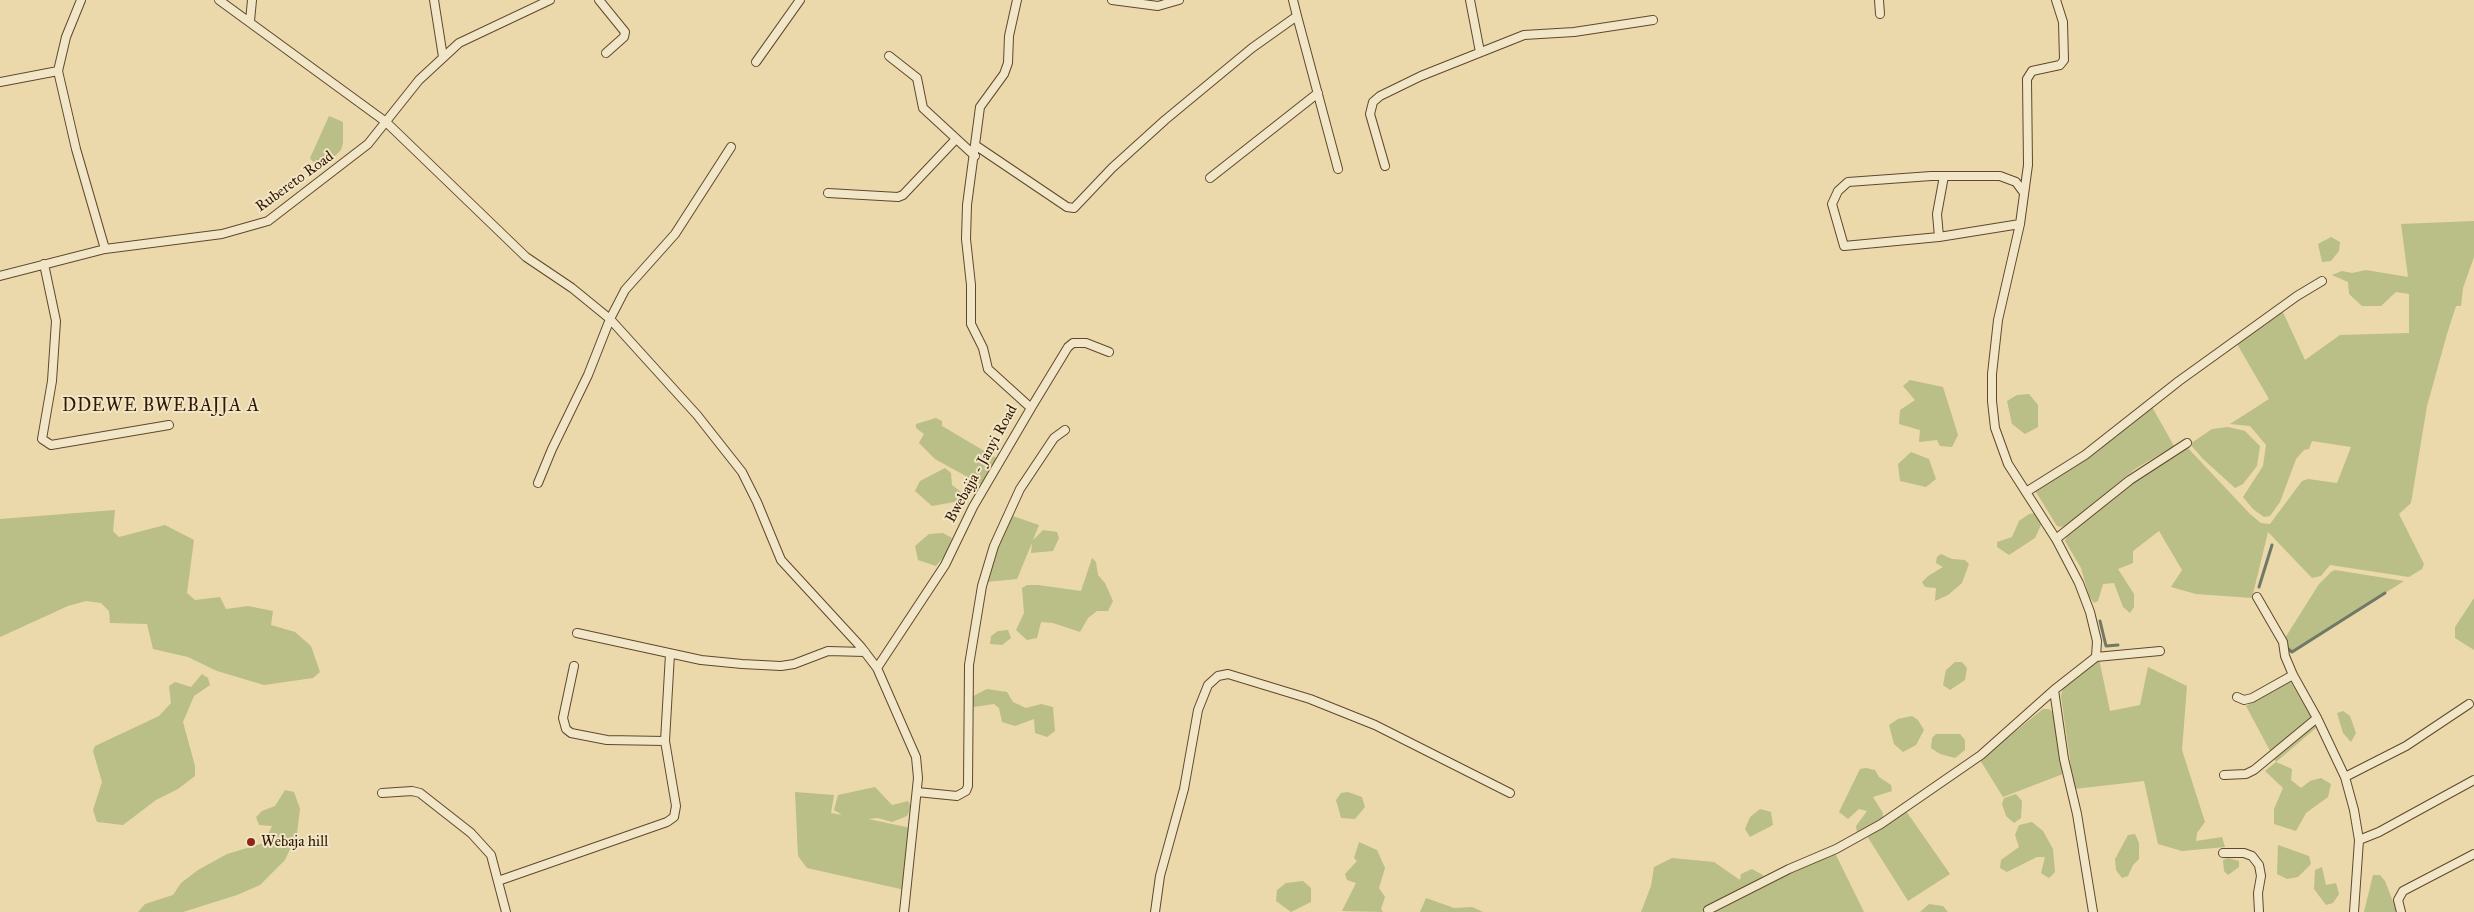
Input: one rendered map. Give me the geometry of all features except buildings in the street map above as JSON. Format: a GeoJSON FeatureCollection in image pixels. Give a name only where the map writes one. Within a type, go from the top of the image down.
{"type":"FeatureCollection","features":[{"type":"Feature","properties":{"kind":"street"},"geometry":{"type":"LineString","coordinates":[[81,0],[66,37],[58,71],[68,117],[105,249]]}},
{"type":"Feature","properties":{"kind":"street"},"geometry":{"type":"LineString","coordinates":[[219,0],[386,122],[526,257],[572,288],[610,319],[713,435],[742,472],[758,502],[781,560],[878,668],[916,757],[919,767],[904,912]]}},
{"type":"Feature","properties":{"kind":"street"},"geometry":{"type":"LineString","coordinates":[[250,21],[252,0]]}},
{"type":"Feature","properties":{"kind":"street"},"geometry":{"type":"LineString","coordinates":[[434,0],[443,57]]}},
{"type":"Feature","properties":{"kind":"street","name":"Rubereto Road"},"geometry":{"type":"LineString","coordinates":[[0,276],[105,249],[222,234],[268,221],[353,156],[386,122],[419,80],[459,43],[474,34],[550,0]]}},
{"type":"Feature","properties":{"kind":"street"},"geometry":{"type":"LineString","coordinates":[[599,0],[625,32],[624,37],[606,53]]}},
{"type":"Feature","properties":{"kind":"street"},"geometry":{"type":"LineString","coordinates":[[756,62],[800,0]]}},
{"type":"Feature","properties":{"kind":"street","name":"Bwebajja - Janyi Road"},"geometry":{"type":"LineString","coordinates":[[878,668],[945,565],[972,507],[1031,408],[988,369],[982,348],[971,324],[971,286],[966,238],[967,205],[980,108],[1006,68],[1007,46],[1017,0]]}},
{"type":"Feature","properties":{"kind":"street"},"geometry":{"type":"LineString","coordinates":[[1112,0],[1148,5],[1165,5],[1179,0]]}},
{"type":"Feature","properties":{"kind":"street"},"geometry":{"type":"LineString","coordinates":[[1293,0],[1338,169]]}},
{"type":"Feature","properties":{"kind":"street"},"geometry":{"type":"LineString","coordinates":[[1470,0],[1480,52]]}},
{"type":"Feature","properties":{"kind":"street"},"geometry":{"type":"LineString","coordinates":[[1879,0],[1880,14]]}},
{"type":"Feature","properties":{"kind":"street"},"geometry":{"type":"LineString","coordinates":[[2056,0],[2063,22],[2064,60],[2060,65],[2032,71],[2028,74],[2028,165],[2020,224],[1998,320],[1992,374],[1992,401],[1995,428],[2008,464],[2056,539],[2079,583],[2090,612],[2097,641],[2096,656]]}},
{"type":"Feature","properties":{"kind":"street"},"geometry":{"type":"LineString","coordinates":[[975,145],[1067,207],[1074,208],[1112,168],[1165,120],[1252,48],[1297,16]]}},
{"type":"Feature","properties":{"kind":"street"},"geometry":{"type":"LineString","coordinates":[[1385,166],[1370,114],[1373,102],[1380,96],[1421,76],[1524,35],[1574,32],[1653,20]]}},
{"type":"Feature","properties":{"kind":"street"},"geometry":{"type":"LineString","coordinates":[[889,56],[917,78],[923,108],[975,156]]}},
{"type":"Feature","properties":{"kind":"street"},"geometry":{"type":"LineString","coordinates":[[0,82],[58,71]]}},
{"type":"Feature","properties":{"kind":"street"},"geometry":{"type":"LineString","coordinates":[[1210,178],[1318,93]]}},
{"type":"Feature","properties":{"kind":"street"},"geometry":{"type":"LineString","coordinates":[[828,193],[898,197],[903,195],[956,139]]}},
{"type":"Feature","properties":{"kind":"street"},"geometry":{"type":"LineString","coordinates":[[538,483],[552,449],[588,375],[610,319],[633,280],[675,234],[730,146]]}},
{"type":"Feature","properties":{"kind":"street"},"geometry":{"type":"LineString","coordinates":[[2020,224],[1939,237],[1844,246],[1832,204],[1838,191],[1848,182],[1944,176],[2005,177],[2016,182],[2024,193]]}},
{"type":"Feature","properties":{"kind":"street"},"geometry":{"type":"LineString","coordinates":[[1939,237],[1937,214],[1944,176]]}},
{"type":"Feature","properties":{"kind":"street"},"geometry":{"type":"LineString","coordinates":[[44,264],[56,321],[52,381],[42,439],[51,445],[169,425]]}},
{"type":"Feature","properties":{"kind":"street"},"geometry":{"type":"LineString","coordinates":[[2026,492],[2084,455],[2179,381],[2297,296],[2320,280],[2322,281]]}},
{"type":"Feature","properties":{"kind":"street"},"geometry":{"type":"LineString","coordinates":[[1031,408],[1068,347],[1073,343],[1086,343],[1109,352]]}},
{"type":"Feature","properties":{"kind":"street"},"geometry":{"type":"LineString","coordinates":[[917,792],[957,796],[966,791],[968,786],[969,665],[982,586],[994,546],[1020,489],[1054,438],[1065,430]]}},
{"type":"Feature","properties":{"kind":"street"},"geometry":{"type":"LineString","coordinates":[[2056,539],[2130,480],[2187,443]]}},
{"type":"Feature","properties":{"kind":"street"},"geometry":{"type":"LineString","coordinates":[[2257,597],[2283,642],[2285,656],[2293,675],[2317,718],[2345,777],[2354,810],[2359,840],[2354,912]]}},
{"type":"Feature","properties":{"kind":"street"},"geometry":{"type":"LineString","coordinates":[[577,633],[701,660],[781,666],[794,664],[828,651],[865,652]]}},
{"type":"Feature","properties":{"kind":"street"},"geometry":{"type":"LineString","coordinates":[[1712,912],[1708,910],[1788,869],[1836,849],[1882,824],[1981,755],[2054,690],[2096,656],[2160,651]]}},
{"type":"Feature","properties":{"kind":"street"},"geometry":{"type":"LineString","coordinates":[[498,881],[667,822],[674,817],[676,806],[666,741],[670,654]]}},
{"type":"Feature","properties":{"kind":"street"},"geometry":{"type":"LineString","coordinates":[[574,666],[563,718],[566,728],[571,732],[607,740],[666,741]]}},
{"type":"Feature","properties":{"kind":"street"},"geometry":{"type":"LineString","coordinates":[[1155,912],[1160,876],[1184,789],[1198,710],[1208,685],[1218,676],[1228,674],[1310,700],[1376,725],[1404,741],[1510,793]]}},
{"type":"Feature","properties":{"kind":"street"},"geometry":{"type":"LineString","coordinates":[[2236,697],[2244,700],[2252,698],[2293,675]]}},
{"type":"Feature","properties":{"kind":"street"},"geometry":{"type":"LineString","coordinates":[[2054,690],[2064,759],[2077,814],[2093,912]]}},
{"type":"Feature","properties":{"kind":"street"},"geometry":{"type":"LineString","coordinates":[[2345,777],[2406,746],[2469,704]]}},
{"type":"Feature","properties":{"kind":"street"},"geometry":{"type":"LineString","coordinates":[[2224,775],[2246,774],[2254,770],[2317,718]]}},
{"type":"Feature","properties":{"kind":"street"},"geometry":{"type":"LineString","coordinates":[[2359,840],[2379,832],[2474,780]]}},
{"type":"Feature","properties":{"kind":"street"},"geometry":{"type":"LineString","coordinates":[[382,794],[412,791],[426,797],[486,848],[491,855],[506,912]]}},
{"type":"Feature","properties":{"kind":"street"},"geometry":{"type":"LineString","coordinates":[[2223,853],[2244,853],[2252,856],[2259,865],[2261,876],[2258,893],[2259,912]]}},
{"type":"Feature","properties":{"kind":"street"},"geometry":{"type":"LineString","coordinates":[[2401,912],[2398,900],[2403,891],[2474,854]]}},
{"type":"Feature","properties":{"kind":"green space"},"geometry":{"type":"Polygon","coordinates":[[[329,116],[343,122],[343,143],[341,150],[334,157],[318,168],[310,158],[329,116]]]}},
{"type":"Feature","properties":{"kind":"green space"},"geometry":{"type":"Polygon","coordinates":[[[2474,221],[2474,257],[2463,288],[2461,306],[2456,306],[2447,334],[2427,406],[2411,503],[2399,514],[2424,564],[2422,569],[2409,577],[2330,565],[2321,576],[2312,578],[2268,532],[2252,598],[2196,594],[2171,587],[2182,570],[2159,531],[2133,551],[2133,563],[2118,569],[2134,594],[2134,607],[2130,613],[2123,607],[2114,583],[2103,584],[2098,601],[2094,603],[2089,596],[2081,568],[2065,541],[2067,536],[2135,478],[2186,446],[2250,514],[2261,523],[2270,524],[2302,481],[2308,479],[2337,483],[2351,447],[2312,441],[2309,449],[2304,450],[2296,459],[2280,502],[2270,516],[2264,517],[2253,509],[2243,497],[2263,466],[2266,445],[2250,426],[2230,424],[2269,399],[2237,344],[2282,310],[2305,360],[2340,335],[2409,333],[2409,294],[2396,292],[2381,306],[2362,306],[2349,294],[2348,282],[2332,275],[2342,271],[2352,273],[2366,270],[2408,277],[2401,224],[2474,221]]]}},
{"type":"Feature","properties":{"kind":"green space"},"geometry":{"type":"Polygon","coordinates":[[[2331,237],[2340,242],[2339,251],[2331,261],[2322,262],[2318,244],[2331,237]]]}},
{"type":"Feature","properties":{"kind":"green space"},"geometry":{"type":"Polygon","coordinates":[[[1910,380],[1943,387],[1958,435],[1952,447],[1940,446],[1937,440],[1919,442],[1920,430],[1899,424],[1900,410],[1915,400],[1903,386],[1910,380]]]}},
{"type":"Feature","properties":{"kind":"green space"},"geometry":{"type":"Polygon","coordinates":[[[2029,394],[2038,405],[2038,427],[2025,434],[2012,424],[2007,401],[2017,395],[2029,394]]]}},
{"type":"Feature","properties":{"kind":"green space"},"geometry":{"type":"Polygon","coordinates":[[[2151,405],[2174,446],[2135,469],[2067,525],[2057,526],[2034,489],[2079,460],[2151,405]]]}},
{"type":"Feature","properties":{"kind":"green space"},"geometry":{"type":"Polygon","coordinates":[[[936,418],[942,421],[942,426],[998,459],[982,485],[935,459],[919,443],[924,434],[916,428],[916,424],[936,418]]]}},
{"type":"Feature","properties":{"kind":"green space"},"geometry":{"type":"Polygon","coordinates":[[[2228,427],[2245,431],[2260,446],[2257,466],[2243,484],[2235,488],[2203,459],[2190,444],[2212,429],[2228,427]]]}},
{"type":"Feature","properties":{"kind":"green space"},"geometry":{"type":"Polygon","coordinates":[[[1911,452],[1929,459],[1936,479],[1926,487],[1900,481],[1898,464],[1911,452]]]}},
{"type":"Feature","properties":{"kind":"green space"},"geometry":{"type":"Polygon","coordinates":[[[945,468],[951,473],[952,485],[961,492],[960,501],[932,506],[915,491],[920,481],[945,468]]]}},
{"type":"Feature","properties":{"kind":"green space"},"geometry":{"type":"Polygon","coordinates":[[[115,510],[113,531],[119,537],[165,525],[194,540],[187,593],[195,600],[220,597],[226,609],[248,606],[273,611],[271,625],[295,632],[311,646],[320,672],[313,678],[264,685],[217,671],[188,657],[153,649],[147,624],[110,623],[109,611],[101,603],[86,601],[68,606],[0,637],[0,519],[115,510]]]}},
{"type":"Feature","properties":{"kind":"green space"},"geometry":{"type":"Polygon","coordinates":[[[2036,513],[2041,525],[2035,538],[2009,555],[1997,547],[1997,542],[2012,537],[2019,521],[2029,514],[2036,513]]]}},
{"type":"Feature","properties":{"kind":"green space"},"geometry":{"type":"Polygon","coordinates":[[[1010,515],[1039,525],[1033,540],[1043,530],[1057,532],[1059,538],[1053,551],[1031,553],[1032,543],[1017,579],[986,582],[1010,515]]]}},
{"type":"Feature","properties":{"kind":"green space"},"geometry":{"type":"Polygon","coordinates":[[[943,533],[952,538],[946,554],[936,566],[918,560],[915,546],[929,534],[943,533]]]}},
{"type":"Feature","properties":{"kind":"green space"},"geometry":{"type":"Polygon","coordinates":[[[1941,554],[1952,559],[1965,560],[1969,564],[1962,583],[1948,595],[1935,601],[1936,588],[1925,587],[1922,582],[1943,567],[1936,563],[1937,557],[1941,554]]]}},
{"type":"Feature","properties":{"kind":"green space"},"geometry":{"type":"Polygon","coordinates":[[[1092,558],[1096,562],[1098,575],[1105,583],[1113,601],[1108,611],[1097,611],[1088,618],[1080,632],[1053,623],[1041,622],[1037,638],[1027,640],[1016,630],[1024,613],[1022,588],[1027,585],[1038,585],[1081,591],[1092,558]]]}},
{"type":"Feature","properties":{"kind":"green space"},"geometry":{"type":"Polygon","coordinates":[[[2335,570],[2404,581],[2292,652],[2289,652],[2285,638],[2319,584],[2335,570]]]}},
{"type":"Feature","properties":{"kind":"green space"},"geometry":{"type":"Polygon","coordinates":[[[2474,598],[2474,650],[2455,638],[2455,627],[2474,598]]]}},
{"type":"Feature","properties":{"kind":"green space"},"geometry":{"type":"Polygon","coordinates":[[[1008,630],[1011,638],[1002,645],[990,644],[991,636],[998,631],[1008,630]]]}},
{"type":"Feature","properties":{"kind":"green space"},"geometry":{"type":"Polygon","coordinates":[[[2099,659],[2110,711],[2140,705],[2148,667],[2187,686],[2182,750],[2205,822],[2197,833],[2196,841],[2222,837],[2225,847],[2182,851],[2158,844],[2144,781],[2074,789],[2061,696],[2063,687],[2099,659]]]}},
{"type":"Feature","properties":{"kind":"green space"},"geometry":{"type":"Polygon","coordinates":[[[1955,662],[1962,662],[1967,668],[1965,680],[1950,690],[1943,685],[1946,670],[1955,662]]]}},
{"type":"Feature","properties":{"kind":"green space"},"geometry":{"type":"Polygon","coordinates":[[[202,674],[208,678],[210,685],[194,696],[183,722],[195,766],[195,776],[178,789],[156,800],[123,825],[97,822],[93,810],[102,782],[93,751],[95,746],[159,716],[171,703],[169,686],[175,682],[191,687],[202,674]]]}},
{"type":"Feature","properties":{"kind":"green space"},"geometry":{"type":"Polygon","coordinates":[[[2290,681],[2317,727],[2276,762],[2246,706],[2290,681]]]}},
{"type":"Feature","properties":{"kind":"green space"},"geometry":{"type":"Polygon","coordinates":[[[987,689],[1007,692],[1013,702],[1026,708],[1041,704],[1053,707],[1055,731],[1047,737],[1035,733],[1034,719],[1015,726],[1002,722],[999,708],[994,704],[974,707],[971,701],[973,696],[987,689]]]}},
{"type":"Feature","properties":{"kind":"green space"},"geometry":{"type":"Polygon","coordinates":[[[2043,709],[2049,709],[2056,715],[2063,774],[2003,797],[1980,760],[2043,709]]]}},
{"type":"Feature","properties":{"kind":"green space"},"geometry":{"type":"Polygon","coordinates":[[[2343,711],[2350,716],[2356,733],[2351,742],[2343,733],[2337,713],[2343,711]]]}},
{"type":"Feature","properties":{"kind":"green space"},"geometry":{"type":"Polygon","coordinates":[[[1912,716],[1918,720],[1924,730],[1916,745],[1903,752],[1894,744],[1889,725],[1898,719],[1912,716]]]}},
{"type":"Feature","properties":{"kind":"green space"},"geometry":{"type":"Polygon","coordinates":[[[1936,734],[1960,734],[1965,740],[1965,750],[1955,758],[1940,754],[1931,748],[1932,738],[1936,734]]]}},
{"type":"Feature","properties":{"kind":"green space"},"geometry":{"type":"Polygon","coordinates":[[[2276,762],[2292,769],[2291,780],[2301,788],[2310,781],[2321,778],[2331,784],[2328,797],[2306,813],[2296,831],[2274,824],[2274,809],[2283,788],[2265,771],[2276,762]]]}},
{"type":"Feature","properties":{"kind":"green space"},"geometry":{"type":"Polygon","coordinates":[[[1860,769],[1875,770],[1879,777],[1891,785],[1892,791],[1873,797],[1883,813],[1882,826],[1906,811],[1950,874],[1908,901],[1867,836],[1869,833],[1857,833],[1856,826],[1867,811],[1859,809],[1848,819],[1839,812],[1860,769]]]}},
{"type":"Feature","properties":{"kind":"green space"},"geometry":{"type":"Polygon","coordinates":[[[875,787],[892,805],[908,801],[911,807],[907,816],[892,822],[878,818],[868,819],[911,828],[905,890],[807,868],[798,856],[795,792],[834,795],[831,813],[842,815],[834,810],[838,795],[875,787]]]}},
{"type":"Feature","properties":{"kind":"green space"},"geometry":{"type":"Polygon","coordinates":[[[285,790],[294,792],[300,809],[297,834],[285,860],[260,885],[237,895],[183,912],[138,912],[145,904],[173,895],[181,883],[198,870],[227,854],[264,843],[272,826],[259,825],[256,817],[262,811],[275,806],[285,790]]]}},
{"type":"Feature","properties":{"kind":"green space"},"geometry":{"type":"Polygon","coordinates":[[[1348,792],[1362,797],[1365,807],[1355,819],[1341,818],[1336,800],[1341,793],[1348,792]]]}},
{"type":"Feature","properties":{"kind":"green space"},"geometry":{"type":"Polygon","coordinates":[[[2016,794],[2022,801],[2021,818],[2014,823],[2006,816],[2002,804],[2004,798],[2016,794]]]}},
{"type":"Feature","properties":{"kind":"green space"},"geometry":{"type":"Polygon","coordinates":[[[1760,809],[1771,812],[1773,825],[1750,837],[1745,829],[1750,817],[1760,809]]]}},
{"type":"Feature","properties":{"kind":"green space"},"geometry":{"type":"Polygon","coordinates":[[[2032,822],[2043,831],[2053,849],[2055,872],[2049,878],[2041,873],[2045,857],[2037,857],[2007,872],[2000,868],[2001,860],[2019,847],[2015,835],[2019,825],[2032,822]]]}},
{"type":"Feature","properties":{"kind":"green space"},"geometry":{"type":"Polygon","coordinates":[[[2135,834],[2139,843],[2139,859],[2133,865],[2128,876],[2122,878],[2116,870],[2115,859],[2128,835],[2135,834]]]}},
{"type":"Feature","properties":{"kind":"green space"},"geometry":{"type":"Polygon","coordinates":[[[1359,842],[1377,850],[1385,868],[1379,888],[1385,897],[1381,909],[1383,912],[1342,911],[1356,883],[1347,880],[1345,874],[1357,861],[1354,858],[1359,842]]]}},
{"type":"Feature","properties":{"kind":"green space"},"geometry":{"type":"Polygon","coordinates":[[[2278,845],[2309,856],[2311,864],[2298,877],[2287,879],[2277,874],[2278,845]]]}},
{"type":"Feature","properties":{"kind":"green space"},"geometry":{"type":"Polygon","coordinates":[[[1835,853],[1864,912],[1714,912],[1712,910],[1744,888],[1708,905],[1702,912],[1641,912],[1651,886],[1654,867],[1672,858],[1714,862],[1740,880],[1741,874],[1752,869],[1763,875],[1762,886],[1835,853]]]}},
{"type":"Feature","properties":{"kind":"green space"},"geometry":{"type":"Polygon","coordinates":[[[2228,858],[2239,861],[2239,867],[2228,875],[2224,871],[2223,860],[2228,858]]]}},
{"type":"Feature","properties":{"kind":"green space"},"geometry":{"type":"Polygon","coordinates":[[[2322,867],[2326,885],[2336,883],[2339,894],[2333,903],[2326,905],[2314,889],[2315,870],[2322,867]]]}},
{"type":"Feature","properties":{"kind":"green space"},"geometry":{"type":"Polygon","coordinates":[[[2373,875],[2380,875],[2385,881],[2397,912],[2364,912],[2373,875]]]}},
{"type":"Feature","properties":{"kind":"green space"},"geometry":{"type":"Polygon","coordinates":[[[1303,881],[1311,888],[1311,902],[1291,912],[1276,901],[1277,890],[1286,883],[1303,881]]]}},
{"type":"Feature","properties":{"kind":"green space"},"geometry":{"type":"Polygon","coordinates":[[[1426,898],[1454,908],[1472,907],[1483,912],[1420,912],[1426,898]]]}},
{"type":"Feature","properties":{"kind":"green space"},"geometry":{"type":"Polygon","coordinates":[[[1929,904],[1943,906],[1948,912],[1920,912],[1929,904]]]}},
{"type":"Feature","properties":{"kind":"waterway"},"geometry":{"type":"LineString","coordinates":[[2259,587],[2272,545]]}},
{"type":"Feature","properties":{"kind":"waterway"},"geometry":{"type":"LineString","coordinates":[[2287,648],[2292,652],[2385,593]]}},
{"type":"Feature","properties":{"kind":"waterway"},"geometry":{"type":"LineString","coordinates":[[2100,621],[2106,646],[2118,645]]}},
{"type":"Feature","properties":{"kind":"place","name":"Webaja hill"},"geometry":{"type":"Point","coordinates":[251,842]}},
{"type":"Feature","properties":{"kind":"district","name":"DDEWE BWEBAJJA A"},"geometry":{"type":"Point","coordinates":[161,407]}}]}
